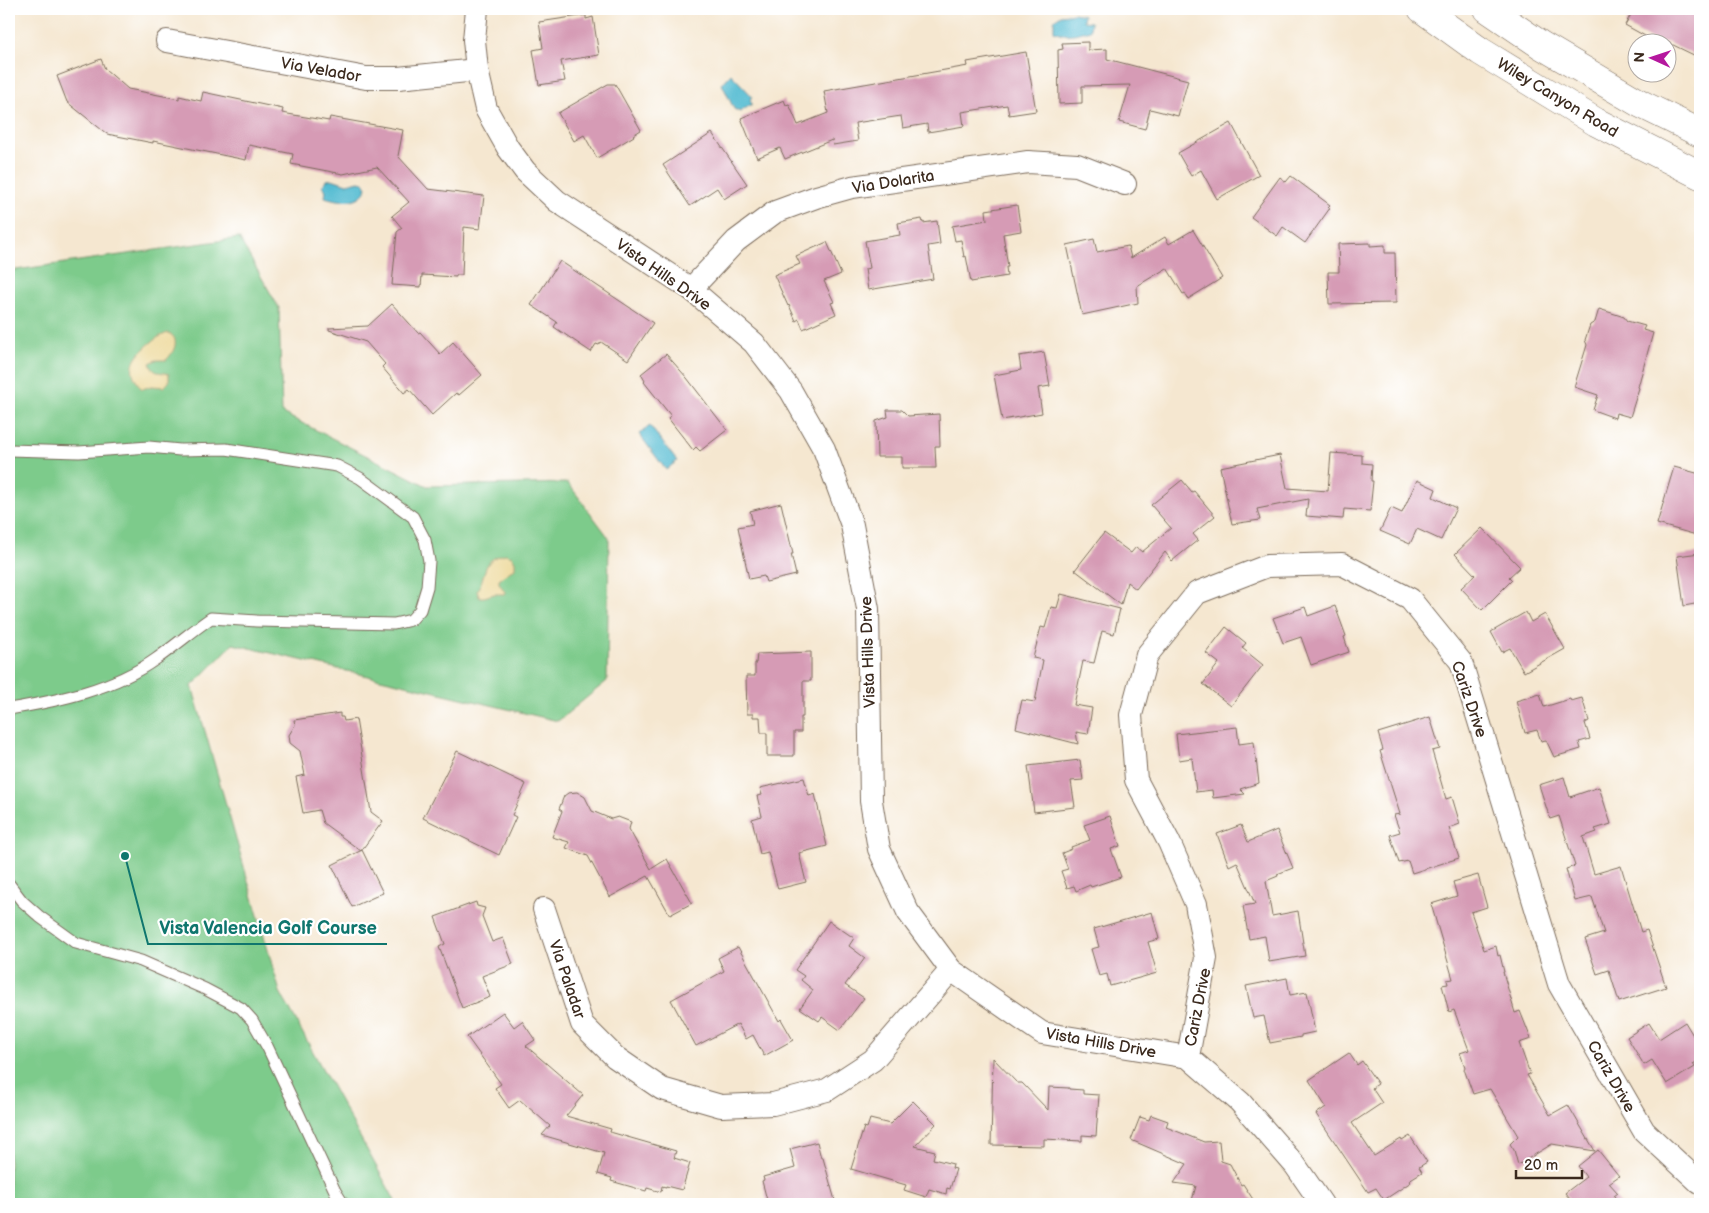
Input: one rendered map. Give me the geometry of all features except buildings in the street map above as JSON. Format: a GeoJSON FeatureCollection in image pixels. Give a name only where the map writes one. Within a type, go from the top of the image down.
{"type":"FeatureCollection","features":[{"type":"Feature","properties":{"kind":"main road","name":"Wiley Canyon Road"},"geometry":{"type":"LineString","coordinates":[[1422,9],[1480,51],[1596,122],[1700,175]]}},
{"type":"Feature","properties":{"kind":"main road"},"geometry":{"type":"LineString","coordinates":[[1488,9],[1541,45],[1641,104],[1700,133]]}},
{"type":"Feature","properties":{"kind":"street","name":"Vista Hills Drive"},"geometry":{"type":"LineString","coordinates":[[477,9],[474,40],[477,70],[486,109],[508,148],[525,171],[557,201],[692,289],[754,343],[791,391],[824,449],[852,525],[868,609],[871,802],[879,849],[908,912],[951,970],[1042,1033],[1188,1057]]}},
{"type":"Feature","properties":{"kind":"street","name":"Via Velador"},"geometry":{"type":"LineString","coordinates":[[166,41],[366,78],[398,78],[477,70]]}},
{"type":"Feature","properties":{"kind":"street","name":"Via Dolarita"},"geometry":{"type":"LineString","coordinates":[[692,289],[736,241],[775,212],[816,197],[852,187],[1028,162],[1077,165],[1125,184]]}},
{"type":"Feature","properties":{"kind":"street","name":"Cariz Drive"},"geometry":{"type":"LineString","coordinates":[[1188,1057],[1206,958],[1196,904],[1169,842],[1136,780],[1131,715],[1148,655],[1198,593],[1267,566],[1342,564],[1410,599],[1461,662],[1559,984],[1644,1131],[1700,1183]]}},
{"type":"Feature","properties":{"kind":"street","name":"Via Paladar"},"geometry":{"type":"LineString","coordinates":[[544,909],[582,1024],[615,1057],[662,1089],[721,1106],[773,1104],[827,1090],[873,1060],[951,970]]}},
{"type":"Feature","properties":{"kind":"street"},"geometry":{"type":"LineString","coordinates":[[1188,1057],[1240,1102],[1295,1165],[1322,1204]]}},
{"type":"Feature","properties":{"kind":"lane"},"geometry":{"type":"LineString","coordinates":[[9,450],[79,452],[149,447],[180,450],[226,450],[336,466],[360,478],[413,517],[425,540],[429,561],[427,587],[420,610],[411,620],[394,624],[211,618],[156,660],[130,675],[76,695],[9,709]]}},
{"type":"Feature","properties":{"kind":"lane"},"geometry":{"type":"LineString","coordinates":[[9,884],[22,901],[40,917],[76,943],[141,962],[205,989],[240,1008],[252,1020],[268,1048],[335,1191],[343,1204]]}},
{"type":"Feature","properties":{"kind":"green space"},"geometry":{"type":"Polygon","coordinates":[[[239,238],[279,308],[282,413],[427,486],[568,483],[609,538],[607,681],[558,721],[233,644],[192,686],[280,992],[397,1204],[9,1204],[9,271],[239,238]]]}},
{"type":"Feature","properties":{"kind":"sand"},"geometry":{"type":"Polygon","coordinates":[[[168,333],[172,335],[175,342],[172,354],[166,360],[156,360],[150,363],[155,371],[169,374],[169,382],[164,387],[152,386],[142,389],[137,383],[133,372],[136,358],[150,343],[168,333]]]}},
{"type":"Feature","properties":{"kind":"sand"},"geometry":{"type":"Polygon","coordinates":[[[505,554],[512,556],[515,568],[499,579],[499,583],[505,592],[504,594],[479,597],[477,591],[489,563],[491,560],[505,554]]]}},
{"type":"Feature","properties":{"kind":"water"},"geometry":{"type":"Polygon","coordinates":[[[1074,13],[1084,15],[1083,21],[1091,22],[1090,30],[1076,34],[1054,31],[1054,20],[1061,15],[1074,13]]]}},
{"type":"Feature","properties":{"kind":"water"},"geometry":{"type":"Polygon","coordinates":[[[731,74],[752,96],[750,100],[752,104],[740,112],[734,109],[722,84],[731,74]]]}},
{"type":"Feature","properties":{"kind":"water"},"geometry":{"type":"Polygon","coordinates":[[[332,179],[347,184],[359,181],[364,182],[367,187],[364,193],[355,199],[344,201],[331,199],[325,197],[326,191],[322,186],[327,180],[332,179]]]}},
{"type":"Feature","properties":{"kind":"water"},"geometry":{"type":"Polygon","coordinates":[[[650,426],[677,461],[666,470],[639,434],[650,426]]]}},
{"type":"Feature","properties":{"kind":"place","name":"Vista Valencia Golf Course"},"geometry":{"type":"Point","coordinates":[125,856]}}]}
